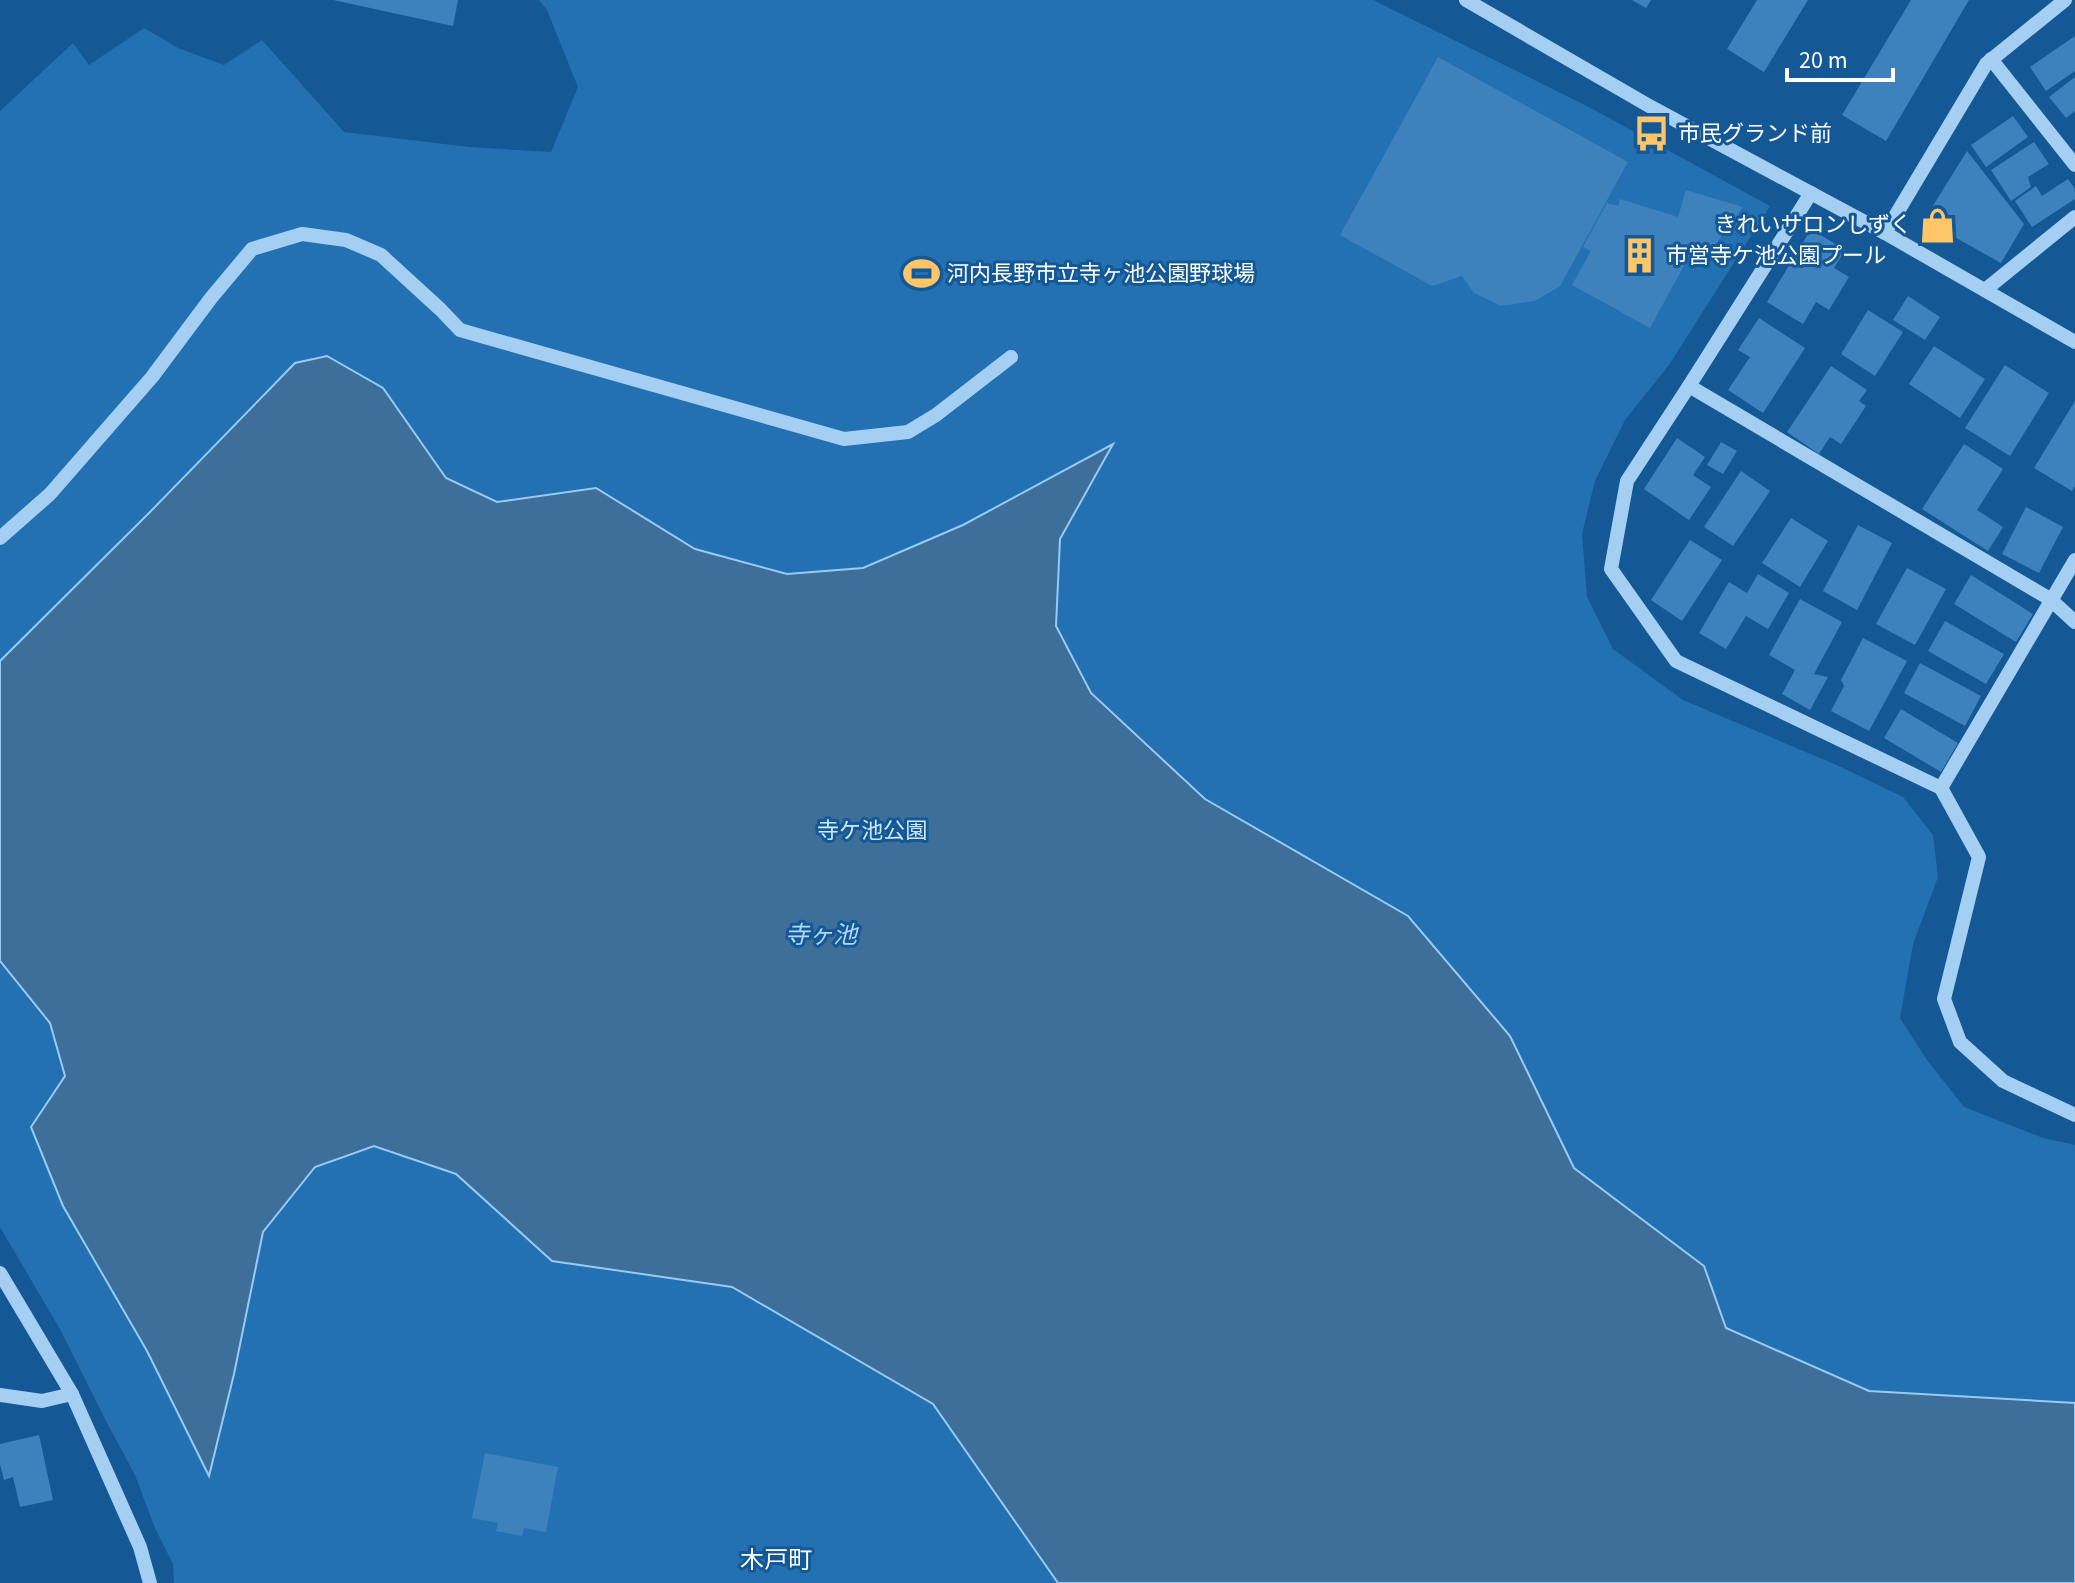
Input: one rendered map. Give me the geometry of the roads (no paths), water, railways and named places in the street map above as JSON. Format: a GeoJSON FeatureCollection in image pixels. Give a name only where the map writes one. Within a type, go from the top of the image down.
{"type":"FeatureCollection","features":[{"type":"Feature","properties":{"kind":"street"},"geometry":{"type":"LineString","coordinates":[[1466,0],[1651,107],[1885,233],[2075,342]]}},
{"type":"Feature","properties":{"kind":"street"},"geometry":{"type":"LineString","coordinates":[[1885,233],[1986,64],[2065,0]]}},
{"type":"Feature","properties":{"kind":"street"},"geometry":{"type":"LineString","coordinates":[[1991,59],[2075,165]]}},
{"type":"Feature","properties":{"kind":"street"},"geometry":{"type":"LineString","coordinates":[[1811,193],[1627,481],[1611,569],[1676,661],[1941,788],[1979,857],[1944,999],[1960,1042],[2003,1081],[2075,1115]]}},
{"type":"Feature","properties":{"kind":"street"},"geometry":{"type":"LineString","coordinates":[[1985,290],[2075,217]]}},
{"type":"Feature","properties":{"kind":"street"},"geometry":{"type":"LineString","coordinates":[[0,538],[50,494],[152,377],[252,249],[302,234],[346,240],[381,255],[460,330],[844,439],[908,432],[936,415],[1011,357]]}},
{"type":"Feature","properties":{"kind":"street"},"geometry":{"type":"LineString","coordinates":[[1689,386],[2050,599],[2075,622]]}},
{"type":"Feature","properties":{"kind":"street"},"geometry":{"type":"LineString","coordinates":[[1941,788],[2075,560]]}},
{"type":"Feature","properties":{"kind":"street"},"geometry":{"type":"LineString","coordinates":[[0,1273],[72,1394],[140,1547],[150,1583]]}},
{"type":"Feature","properties":{"kind":"street"},"geometry":{"type":"LineString","coordinates":[[0,1395],[42,1401],[72,1394]]}},
{"type":"Feature","properties":{"kind":"water","name":"寺ヶ池"},"geometry":{"type":"Polygon","coordinates":[[[327,356],[383,388],[446,478],[497,502],[596,488],[695,549],[787,574],[863,568],[963,525],[1113,444],[1060,539],[1056,626],[1091,693],[1205,799],[1408,916],[1510,1036],[1574,1168],[1704,1266],[1726,1328],[1869,1391],[2075,1403],[2075,1583],[1058,1583],[933,1404],[732,1287],[552,1261],[456,1174],[374,1146],[315,1167],[263,1232],[209,1476],[147,1351],[63,1206],[31,1127],[65,1076],[50,1023],[0,961],[0,661],[295,363],[327,356]]]}},
{"type":"Feature","properties":{"kind":"place","name":"市民グランド前"},"geometry":{"type":"Point","coordinates":[1652,134]}},
{"type":"Feature","properties":{"kind":"place","name":"きれいサロンしずく"},"geometry":{"type":"Point","coordinates":[1938,225]}},
{"type":"Feature","properties":{"kind":"place","name":"市営寺ケ池公園プール"},"geometry":{"type":"Point","coordinates":[1640,256]}},
{"type":"Feature","properties":{"kind":"place","name":"河内長野市立寺ヶ池公園野球場"},"geometry":{"type":"Point","coordinates":[921,274]}},
{"type":"Feature","properties":{"kind":"district","name":"木戸町"},"geometry":{"type":"Point","coordinates":[776,1560]}},
{"type":"Feature","properties":{"kind":"park label","name":"寺ケ池公園"},"geometry":{"type":"Point","coordinates":[872,831]}}]}
